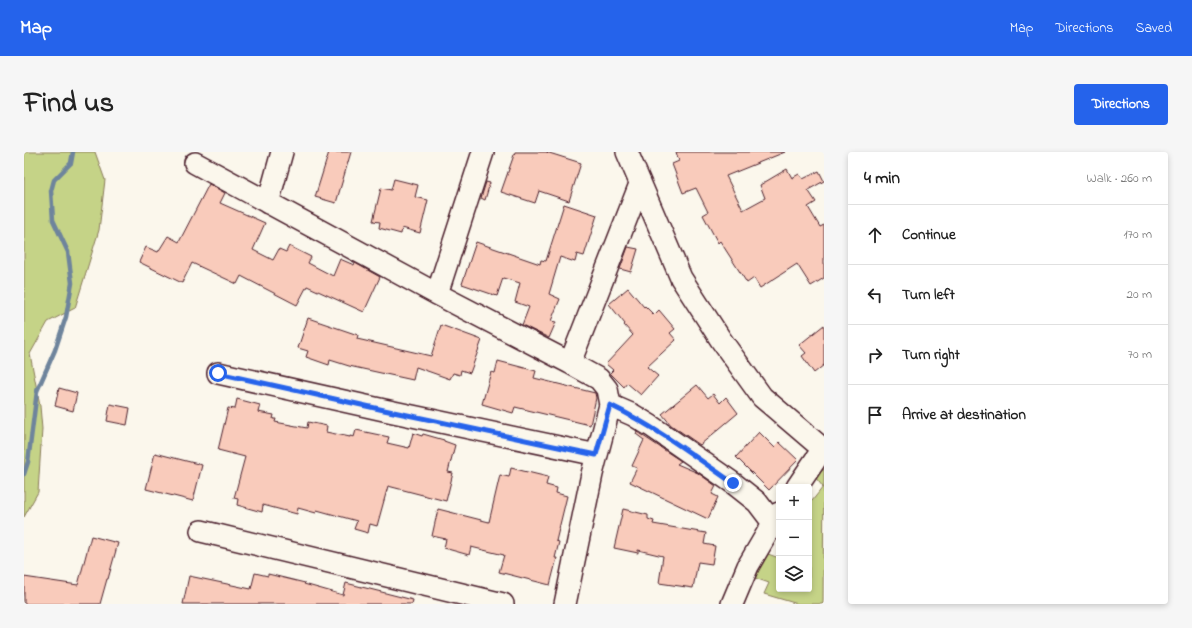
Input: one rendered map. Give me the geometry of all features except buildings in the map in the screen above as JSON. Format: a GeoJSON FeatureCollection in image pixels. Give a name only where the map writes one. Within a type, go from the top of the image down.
{"type":"FeatureCollection","features":[{"type":"Feature","properties":{"kind":"street"},"geometry":{"type":"LineString","coordinates":[[268,203],[282,152]]}},
{"type":"Feature","properties":{"kind":"street"},"geometry":{"type":"LineString","coordinates":[[437,294],[483,152]]}},
{"type":"Feature","properties":{"kind":"street"},"geometry":{"type":"LineString","coordinates":[[627,152],[681,278],[729,351],[762,397],[824,448],[799,484]]}},
{"type":"Feature","properties":{"kind":"street"},"geometry":{"type":"LineString","coordinates":[[195,163],[437,294],[599,379],[607,389],[610,405],[596,455],[566,604]]}},
{"type":"Feature","properties":{"kind":"street"},"geometry":{"type":"LineString","coordinates":[[570,363],[640,184]]}},
{"type":"Feature","properties":{"kind":"street"},"geometry":{"type":"LineString","coordinates":[[218,373],[596,455]]}},
{"type":"Feature","properties":{"kind":"street"},"geometry":{"type":"LineString","coordinates":[[610,405],[632,415],[650,426],[733,483],[776,518],[748,566],[732,604]]}},
{"type":"Feature","properties":{"kind":"street"},"geometry":{"type":"LineString","coordinates":[[201,531],[503,604]]}},
{"type":"Feature","properties":{"kind":"green space"},"geometry":{"type":"Polygon","coordinates":[[[24,152],[95,152],[105,180],[99,230],[75,308],[48,322],[30,354],[40,406],[42,429],[38,492],[24,517],[24,152]]]}},
{"type":"Feature","properties":{"kind":"green space"},"geometry":{"type":"Polygon","coordinates":[[[824,469],[823,604],[798,604],[764,594],[769,583],[755,578],[768,554],[776,557],[776,592],[812,592],[812,501],[823,487],[815,477],[824,469]]]}},
{"type":"Feature","properties":{"kind":"waterway"},"geometry":{"type":"LineString","coordinates":[[24,474],[28,462],[37,391],[55,350],[66,317],[72,283],[68,252],[53,220],[51,191],[54,180],[71,163],[73,152]]}},
{"type":"Feature","properties":{"kind":"route"},"geometry":{"type":"LineString","coordinates":[[218,373],[596,455],[610,405],[632,415],[650,426],[733,483]]}}]}
